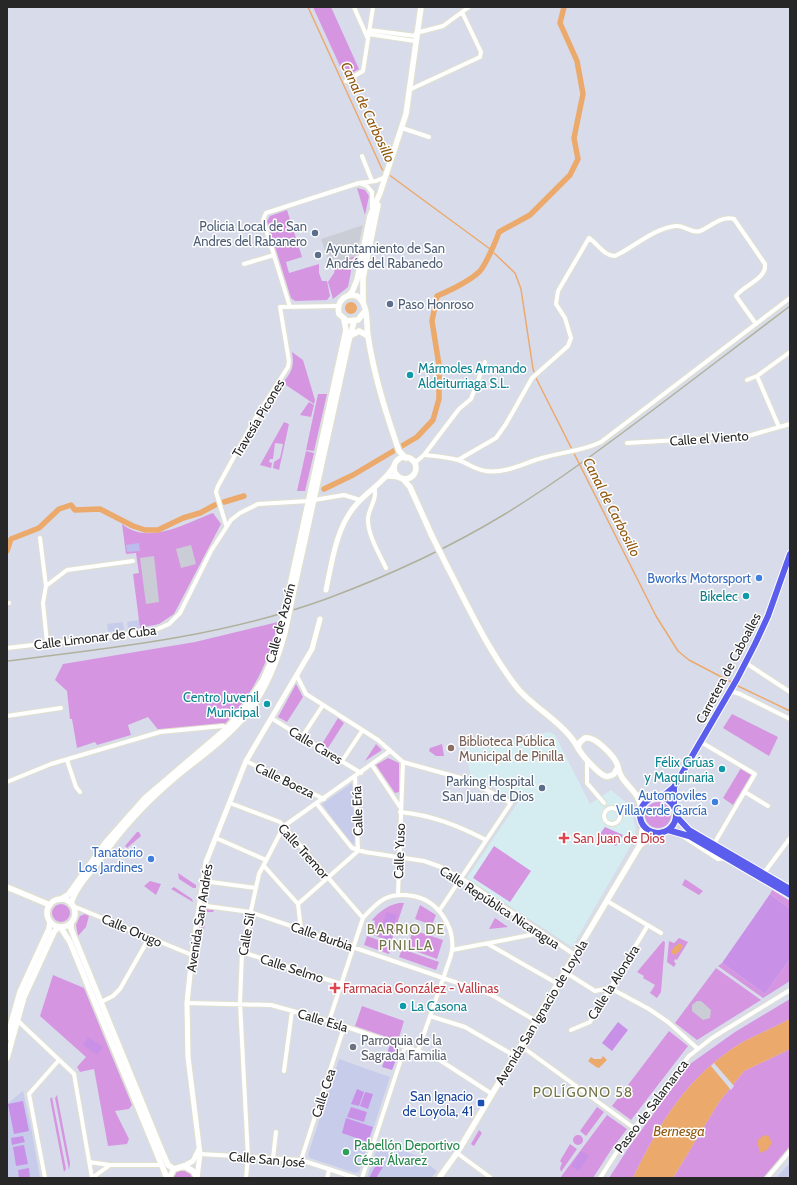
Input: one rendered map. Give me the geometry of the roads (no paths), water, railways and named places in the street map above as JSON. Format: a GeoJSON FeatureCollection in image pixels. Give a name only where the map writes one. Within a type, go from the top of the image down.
{"type":"FeatureCollection","features":[{"type":"Feature","properties":{"kind":"main road"},"geometry":{"type":"LineString","coordinates":[[368,336],[362,325],[344,320],[339,314],[338,306],[342,299],[349,295],[354,288],[360,267],[370,216],[402,128],[421,7]]}},
{"type":"Feature","properties":{"kind":"main road"},"geometry":{"type":"LineString","coordinates":[[380,192],[362,278],[363,301],[379,394],[398,448],[398,460],[394,466],[395,473],[410,487],[447,566],[488,644],[504,670],[520,690],[570,735],[579,750],[598,771],[603,775],[623,781],[638,795],[643,826],[640,845]]}},
{"type":"Feature","properties":{"kind":"main road"},"geometry":{"type":"LineString","coordinates":[[349,295],[357,296],[363,301]]}},
{"type":"Feature","properties":{"kind":"main road"},"geometry":{"type":"LineString","coordinates":[[355,322],[362,318],[365,311]]}},
{"type":"Feature","properties":{"kind":"main road","name":"Calle de Azorín"},"geometry":{"type":"LineString","coordinates":[[61,899],[68,895],[106,842],[145,798],[227,728],[254,696],[263,680],[282,632],[291,595],[346,330],[344,320]]}},
{"type":"Feature","properties":{"kind":"main road","name":"Calle de Azorín"},"geometry":{"type":"LineString","coordinates":[[311,500],[350,337],[355,322]]}},
{"type":"Feature","properties":{"kind":"main road"},"geometry":{"type":"LineString","coordinates":[[350,337],[353,333],[360,331],[368,336]]}},
{"type":"Feature","properties":{"kind":"main road"},"geometry":{"type":"LineString","coordinates":[[398,448],[412,461],[413,475],[410,487]]}},
{"type":"Feature","properties":{"kind":"main road"},"geometry":{"type":"LineString","coordinates":[[398,460],[412,461]]}},
{"type":"Feature","properties":{"kind":"main road"},"geometry":{"type":"LineString","coordinates":[[400,478],[410,478],[413,475]]}},
{"type":"Feature","properties":{"kind":"main road","name":"Carretera de Caboalles"},"geometry":{"type":"LineString","coordinates":[[662,797],[674,787],[746,663],[768,616],[790,554]]}},
{"type":"Feature","properties":{"kind":"main road","name":"Calle de Azorín"},"geometry":{"type":"LineString","coordinates":[[72,905],[87,877],[127,825],[151,800],[218,742],[245,716],[270,674],[279,653],[282,632]]}},
{"type":"Feature","properties":{"kind":"main road"},"geometry":{"type":"LineString","coordinates":[[570,735],[595,740],[615,760],[623,781]]}},
{"type":"Feature","properties":{"kind":"main road"},"geometry":{"type":"LineString","coordinates":[[579,750],[580,742],[585,738]]}},
{"type":"Feature","properties":{"kind":"main road"},"geometry":{"type":"LineString","coordinates":[[609,776],[616,772],[618,767]]}},
{"type":"Feature","properties":{"kind":"main road"},"geometry":{"type":"LineString","coordinates":[[668,830],[675,823],[676,816],[674,807],[674,787]]}},
{"type":"Feature","properties":{"kind":"main road"},"geometry":{"type":"LineString","coordinates":[[638,795],[662,797],[671,802],[674,807]]}},
{"type":"Feature","properties":{"kind":"main road"},"geometry":{"type":"LineString","coordinates":[[641,809],[648,800],[653,797]]}},
{"type":"Feature","properties":{"kind":"main road"},"geometry":{"type":"LineString","coordinates":[[676,816],[688,830],[714,844],[730,858],[764,873],[790,889]]}},
{"type":"Feature","properties":{"kind":"main road"},"geometry":{"type":"LineString","coordinates":[[643,826],[656,833]]}},
{"type":"Feature","properties":{"kind":"main road"},"geometry":{"type":"LineString","coordinates":[[640,845],[656,833],[668,830],[678,832],[689,836],[730,858],[790,895]]}},
{"type":"Feature","properties":{"kind":"main road","name":"Avenida San Ignacio de Loyola"},"geometry":{"type":"LineString","coordinates":[[439,1178],[457,1153],[640,845]]}},
{"type":"Feature","properties":{"kind":"main road"},"geometry":{"type":"LineString","coordinates":[[7,888],[50,905]]}},
{"type":"Feature","properties":{"kind":"main road"},"geometry":{"type":"LineString","coordinates":[[7,1038],[20,992],[48,929],[50,922],[47,912],[50,905],[61,899],[72,905],[75,913],[71,923],[71,929],[168,1165],[174,1169]]}},
{"type":"Feature","properties":{"kind":"main road"},"geometry":{"type":"LineString","coordinates":[[50,922],[60,927],[70,942],[168,1178]]}},
{"type":"Feature","properties":{"kind":"main road"},"geometry":{"type":"LineString","coordinates":[[7,1058],[24,997],[54,932],[60,927],[71,923]]}},
{"type":"Feature","properties":{"kind":"main road"},"geometry":{"type":"LineString","coordinates":[[168,1178],[174,1169],[184,1166],[194,1171],[197,1178]]}},
{"type":"Feature","properties":{"kind":"street"},"geometry":{"type":"LineString","coordinates":[[354,7],[368,34]]}},
{"type":"Feature","properties":{"kind":"street"},"geometry":{"type":"LineString","coordinates":[[346,80],[363,71],[373,7]]}},
{"type":"Feature","properties":{"kind":"street"},"geometry":{"type":"LineString","coordinates":[[368,34],[416,37],[444,26],[469,7]]}},
{"type":"Feature","properties":{"kind":"street"},"geometry":{"type":"LineString","coordinates":[[409,90],[480,57],[481,52],[462,12]]}},
{"type":"Feature","properties":{"kind":"street"},"geometry":{"type":"LineString","coordinates":[[402,128],[429,137]]}},
{"type":"Feature","properties":{"kind":"street"},"geometry":{"type":"LineString","coordinates":[[362,156],[372,181]]}},
{"type":"Feature","properties":{"kind":"street"},"geometry":{"type":"LineString","coordinates":[[338,306],[290,307],[262,220],[266,213],[359,183],[372,181],[386,174]]}},
{"type":"Feature","properties":{"kind":"street"},"geometry":{"type":"LineString","coordinates":[[359,183],[367,186],[372,192],[370,216]]}},
{"type":"Feature","properties":{"kind":"street"},"geometry":{"type":"LineString","coordinates":[[458,460],[496,438],[506,424],[532,378],[568,346],[571,338],[565,318],[556,304],[558,291],[589,238],[596,242],[607,254],[615,256],[666,229],[683,226],[693,232],[725,218],[734,219],[765,264],[766,269],[763,274],[736,296],[756,324]]}},
{"type":"Feature","properties":{"kind":"street"},"geometry":{"type":"LineString","coordinates":[[244,264],[274,255]]}},
{"type":"Feature","properties":{"kind":"street"},"geometry":{"type":"LineString","coordinates":[[424,455],[458,460],[473,468],[487,472],[510,469],[542,458],[576,449],[588,448],[601,442],[790,298]]}},
{"type":"Feature","properties":{"kind":"street","name":"Travesía Picones"},"geometry":{"type":"LineString","coordinates":[[226,525],[216,492],[256,417],[288,367],[289,361],[280,307],[290,307]]}},
{"type":"Feature","properties":{"kind":"street"},"geometry":{"type":"LineString","coordinates":[[747,380],[757,376],[790,352]]}},
{"type":"Feature","properties":{"kind":"street"},"geometry":{"type":"LineString","coordinates":[[412,461],[424,455],[459,409],[471,399],[485,362]]}},
{"type":"Feature","properties":{"kind":"street"},"geometry":{"type":"LineString","coordinates":[[757,376],[779,427]]}},
{"type":"Feature","properties":{"kind":"street","name":"Calle el Viento"},"geometry":{"type":"LineString","coordinates":[[627,443],[748,436],[790,424]]}},
{"type":"Feature","properties":{"kind":"street"},"geometry":{"type":"LineString","coordinates":[[326,590],[337,545],[346,517],[360,500],[386,476],[394,466]]}},
{"type":"Feature","properties":{"kind":"street"},"geometry":{"type":"LineString","coordinates":[[386,476],[394,475],[400,478]]}},
{"type":"Feature","properties":{"kind":"street"},"geometry":{"type":"LineString","coordinates":[[374,488],[374,502],[368,516],[369,529],[386,568]]}},
{"type":"Feature","properties":{"kind":"street","name":"Calle Limonar de Cuba"},"geometry":{"type":"LineString","coordinates":[[7,648],[153,631],[169,624],[180,613],[226,525],[240,513],[258,504],[344,496],[360,500]]}},
{"type":"Feature","properties":{"kind":"street"},"geometry":{"type":"LineString","coordinates":[[40,538],[46,586],[43,603],[47,643]]}},
{"type":"Feature","properties":{"kind":"street"},"geometry":{"type":"LineString","coordinates":[[46,586],[67,570],[133,561]]}},
{"type":"Feature","properties":{"kind":"street","name":"Avenida San Andrés"},"geometry":{"type":"LineString","coordinates":[[197,1178],[200,1147],[188,1057],[187,1003],[192,955],[206,862],[246,761],[312,649],[320,619]]}},
{"type":"Feature","properties":{"kind":"street"},"geometry":{"type":"LineString","coordinates":[[746,663],[790,692]]}},
{"type":"Feature","properties":{"kind":"street"},"geometry":{"type":"LineString","coordinates":[[296,676],[306,694],[362,731],[403,762],[468,780],[511,803],[439,911]]}},
{"type":"Feature","properties":{"kind":"street"},"geometry":{"type":"LineString","coordinates":[[732,689],[790,719]]}},
{"type":"Feature","properties":{"kind":"street"},"geometry":{"type":"LineString","coordinates":[[302,737],[323,705]]}},
{"type":"Feature","properties":{"kind":"street"},"geometry":{"type":"LineString","coordinates":[[7,716],[60,708]]}},
{"type":"Feature","properties":{"kind":"street","name":"Calle Cares"},"geometry":{"type":"LineString","coordinates":[[271,718],[361,773]]}},
{"type":"Feature","properties":{"kind":"street"},"geometry":{"type":"LineString","coordinates":[[7,782],[24,774],[160,732],[223,726],[227,728]]}},
{"type":"Feature","properties":{"kind":"street"},"geometry":{"type":"LineString","coordinates":[[342,761],[362,731]]}},
{"type":"Feature","properties":{"kind":"street"},"geometry":{"type":"LineString","coordinates":[[701,742],[755,774],[714,844]]}},
{"type":"Feature","properties":{"kind":"street","name":"Calle Sil"},"geometry":{"type":"LineString","coordinates":[[246,1178],[248,1157],[240,1003],[242,952],[259,874],[284,826],[361,773],[390,751]]}},
{"type":"Feature","properties":{"kind":"street"},"geometry":{"type":"LineString","coordinates":[[67,760],[76,787],[80,792]]}},
{"type":"Feature","properties":{"kind":"street"},"geometry":{"type":"LineString","coordinates":[[587,760],[588,768],[586,776],[588,785],[609,809]]}},
{"type":"Feature","properties":{"kind":"street","name":"Calle Boeza"},"geometry":{"type":"LineString","coordinates":[[246,761],[324,799]]}},
{"type":"Feature","properties":{"kind":"street","name":"Calle Yuso"},"geometry":{"type":"LineString","coordinates":[[398,894],[400,807],[403,762]]}},
{"type":"Feature","properties":{"kind":"street","name":"Calle Yuso"},"geometry":{"type":"LineString","coordinates":[[372,765],[400,807]]}},
{"type":"Feature","properties":{"kind":"street"},"geometry":{"type":"LineString","coordinates":[[586,776],[593,771],[598,771]]}},
{"type":"Feature","properties":{"kind":"street","name":"Calle Ería"},"geometry":{"type":"LineString","coordinates":[[356,776],[358,851],[399,858]]}},
{"type":"Feature","properties":{"kind":"street"},"geometry":{"type":"LineString","coordinates":[[745,792],[768,806]]}},
{"type":"Feature","properties":{"kind":"street","name":"Calle Tremor"},"geometry":{"type":"LineString","coordinates":[[230,803],[280,822],[364,918]]}},
{"type":"Feature","properties":{"kind":"street","name":"Calle Boeza"},"geometry":{"type":"LineString","coordinates":[[317,804],[352,848],[358,851]]}},
{"type":"Feature","properties":{"kind":"street"},"geometry":{"type":"LineString","coordinates":[[400,812],[434,818],[457,825],[486,840]]}},
{"type":"Feature","properties":{"kind":"street"},"geometry":{"type":"LineString","coordinates":[[216,838],[266,860]]}},
{"type":"Feature","properties":{"kind":"street"},"geometry":{"type":"LineString","coordinates":[[764,873],[790,838]]}},
{"type":"Feature","properties":{"kind":"street"},"geometry":{"type":"LineString","coordinates":[[298,904],[358,851]]}},
{"type":"Feature","properties":{"kind":"street","name":"Calle República Nicaragua"},"geometry":{"type":"LineString","coordinates":[[399,858],[429,863],[461,879],[575,955]]}},
{"type":"Feature","properties":{"kind":"street"},"geometry":{"type":"LineString","coordinates":[[264,866],[298,904],[301,929]]}},
{"type":"Feature","properties":{"kind":"street"},"geometry":{"type":"LineString","coordinates":[[203,881],[256,888]]}},
{"type":"Feature","properties":{"kind":"street"},"geometry":{"type":"LineString","coordinates":[[329,1021],[364,918],[385,898],[398,894],[415,896],[432,904],[439,911],[450,931],[452,950],[418,1051]]}},
{"type":"Feature","properties":{"kind":"street"},"geometry":{"type":"LineString","coordinates":[[607,901],[661,933]]}},
{"type":"Feature","properties":{"kind":"street","name":"Calle Orugo"},"geometry":{"type":"LineString","coordinates":[[72,905],[192,955]]}},
{"type":"Feature","properties":{"kind":"street","name":"Calle Burbia"},"geometry":{"type":"LineString","coordinates":[[199,905],[250,912],[490,994],[536,1021]]}},
{"type":"Feature","properties":{"kind":"street","name":"Calle la Alondra"},"geometry":{"type":"LineString","coordinates":[[571,1030],[590,1022],[648,925]]}},
{"type":"Feature","properties":{"kind":"street"},"geometry":{"type":"LineString","coordinates":[[452,950],[541,933]]}},
{"type":"Feature","properties":{"kind":"street"},"geometry":{"type":"LineString","coordinates":[[101,1002],[113,996],[120,990],[149,938]]}},
{"type":"Feature","properties":{"kind":"street"},"geometry":{"type":"LineString","coordinates":[[488,944],[558,984]]}},
{"type":"Feature","properties":{"kind":"street","name":"Calle Selmo"},"geometry":{"type":"LineString","coordinates":[[242,952],[341,984]]}},
{"type":"Feature","properties":{"kind":"street"},"geometry":{"type":"LineString","coordinates":[[565,972],[595,991],[610,988],[649,1009],[668,1022],[698,1049]]}},
{"type":"Feature","properties":{"kind":"street","name":"Paseo de Salamanca"},"geometry":{"type":"LineString","coordinates":[[600,1178],[634,1128],[681,1064],[698,1049],[790,990]]}},
{"type":"Feature","properties":{"kind":"street","name":"Calle Esla"},"geometry":{"type":"LineString","coordinates":[[187,1003],[240,1003],[271,1005],[329,1021],[434,1057],[493,1092]]}},
{"type":"Feature","properties":{"kind":"street"},"geometry":{"type":"LineString","coordinates":[[284,1071],[292,1011]]}},
{"type":"Feature","properties":{"kind":"street"},"geometry":{"type":"LineString","coordinates":[[430,1016],[465,1026],[515,1056]]}},
{"type":"Feature","properties":{"kind":"street"},"geometry":{"type":"LineString","coordinates":[[17,1020],[74,1074],[92,1178],[110,1165]]}},
{"type":"Feature","properties":{"kind":"street","name":"Calle Cea"},"geometry":{"type":"LineString","coordinates":[[301,1160],[344,1027]]}},
{"type":"Feature","properties":{"kind":"street"},"geometry":{"type":"LineString","coordinates":[[521,1046],[634,1128]]}},
{"type":"Feature","properties":{"kind":"street"},"geometry":{"type":"LineString","coordinates":[[362,1178],[405,1047]]}},
{"type":"Feature","properties":{"kind":"street"},"geometry":{"type":"LineString","coordinates":[[45,1178],[29,1094],[60,1060]]}},
{"type":"Feature","properties":{"kind":"street"},"geometry":{"type":"LineString","coordinates":[[273,1158],[276,1132]]}},
{"type":"Feature","properties":{"kind":"street"},"geometry":{"type":"LineString","coordinates":[[184,1166],[193,1161],[200,1147]]}},
{"type":"Feature","properties":{"kind":"street"},"geometry":{"type":"LineString","coordinates":[[767,1178],[790,1151]]}},
{"type":"Feature","properties":{"kind":"street"},"geometry":{"type":"LineString","coordinates":[[457,1153],[491,1178]]}},
{"type":"Feature","properties":{"kind":"street","name":"Calle San José"},"geometry":{"type":"LineString","coordinates":[[200,1154],[301,1160],[356,1178]]}},
{"type":"Feature","properties":{"kind":"street"},"geometry":{"type":"LineString","coordinates":[[89,1162],[110,1165],[162,1165]]}},
{"type":"Feature","properties":{"kind":"street"},"geometry":{"type":"LineString","coordinates":[[327,1178],[329,1170]]}},
{"type":"Feature","properties":{"kind":"water"},"geometry":{"type":"Polygon","coordinates":[[[349,302],[353,302],[357,308],[353,314],[349,314],[345,310],[345,306],[349,302]]]}},
{"type":"Feature","properties":{"kind":"water"},"geometry":{"type":"Polygon","coordinates":[[[680,943],[683,946],[679,952],[674,955],[671,952],[674,947],[680,943]]]}},
{"type":"Feature","properties":{"kind":"water","name":"Bernesga"},"geometry":{"type":"Polygon","coordinates":[[[790,1019],[790,1049],[744,1071],[719,1102],[673,1178],[633,1178],[643,1157],[665,1119],[691,1085],[706,1069],[743,1042],[790,1019]]]}},
{"type":"Feature","properties":{"kind":"water"},"geometry":{"type":"Polygon","coordinates":[[[603,1056],[607,1060],[599,1068],[588,1061],[591,1057],[594,1059],[601,1059],[603,1056]]]}},
{"type":"Feature","properties":{"kind":"water"},"geometry":{"type":"Polygon","coordinates":[[[768,1135],[772,1143],[767,1150],[760,1153],[758,1140],[763,1136],[768,1135]]]}},
{"type":"Feature","properties":{"kind":"waterway","name":"Canal de Carbosillo"},"geometry":{"type":"LineString","coordinates":[[308,7],[382,169],[385,172]]}},
{"type":"Feature","properties":{"kind":"waterway"},"geometry":{"type":"LineString","coordinates":[[324,489],[353,475],[417,437],[433,420],[439,399],[439,365],[432,321],[437,296],[476,275],[488,258],[499,232],[530,215],[570,175],[578,159],[574,138],[583,94],[577,61],[560,23],[564,7]]}},
{"type":"Feature","properties":{"kind":"waterway","name":"Canal de Carbosillo"},"geometry":{"type":"LineString","coordinates":[[388,174],[490,249]]}},
{"type":"Feature","properties":{"kind":"waterway","name":"Canal de Carbosillo"},"geometry":{"type":"LineString","coordinates":[[494,253],[515,273],[521,289],[533,369],[537,380],[656,616],[678,651],[689,660],[733,683]]}},
{"type":"Feature","properties":{"kind":"waterway"},"geometry":{"type":"LineString","coordinates":[[224,502],[244,496]]}},
{"type":"Feature","properties":{"kind":"waterway"},"geometry":{"type":"LineString","coordinates":[[7,551],[11,539],[39,528],[59,509],[71,505],[75,510],[100,509],[133,526],[145,530],[158,530],[183,518],[200,513],[215,505]]}},
{"type":"Feature","properties":{"kind":"waterway","name":"Canal de Carbosillo"},"geometry":{"type":"LineString","coordinates":[[736,685],[790,711]]}},
{"type":"Feature","properties":{"kind":"railway"},"geometry":{"type":"LineString","coordinates":[[7,661],[169,639],[248,622],[287,612],[326,599],[395,571],[440,550],[484,526],[543,489],[617,437],[790,306]]}},
{"type":"Feature","properties":{"kind":"place","name":"Policia Local de San Andres del Rabanero"},"geometry":{"type":"Point","coordinates":[315,233]}},
{"type":"Feature","properties":{"kind":"place","name":"Ayuntamiento de San Andrés del Rabanedo"},"geometry":{"type":"Point","coordinates":[318,255]}},
{"type":"Feature","properties":{"kind":"place","name":"Paso Honroso"},"geometry":{"type":"Point","coordinates":[390,304]}},
{"type":"Feature","properties":{"kind":"place","name":"Mármoles Armando Aldeiturriaga S.L."},"geometry":{"type":"Point","coordinates":[410,375]}},
{"type":"Feature","properties":{"kind":"place","name":"Bworks Motorsport"},"geometry":{"type":"Point","coordinates":[759,578]}},
{"type":"Feature","properties":{"kind":"place","name":"Bikelec"},"geometry":{"type":"Point","coordinates":[746,596]}},
{"type":"Feature","properties":{"kind":"place","name":"Centro Juvenil Municipal"},"geometry":{"type":"Point","coordinates":[267,704]}},
{"type":"Feature","properties":{"kind":"place","name":"Biblioteca Pública Municipal de Pinilla"},"geometry":{"type":"Point","coordinates":[451,748]}},
{"type":"Feature","properties":{"kind":"place","name":"Félix Grúas y Maquinaria"},"geometry":{"type":"Point","coordinates":[722,769]}},
{"type":"Feature","properties":{"kind":"place","name":"Parking Hospital San Juan de Dios"},"geometry":{"type":"Point","coordinates":[542,788]}},
{"type":"Feature","properties":{"kind":"place","name":"Automoviles Villaverde García"},"geometry":{"type":"Point","coordinates":[715,802]}},
{"type":"Feature","properties":{"kind":"place","name":"San Juan de Dios"},"geometry":{"type":"Point","coordinates":[564,838]}},
{"type":"Feature","properties":{"kind":"place","name":"Tanatorio Los Jardines"},"geometry":{"type":"Point","coordinates":[151,859]}},
{"type":"Feature","properties":{"kind":"place","name":"Farmacia González - Vallinas"},"geometry":{"type":"Point","coordinates":[335,988]}},
{"type":"Feature","properties":{"kind":"place","name":"La Casona"},"geometry":{"type":"Point","coordinates":[403,1006]}},
{"type":"Feature","properties":{"kind":"place","name":"Parroquia de la Sagrada Familia"},"geometry":{"type":"Point","coordinates":[353,1047]}},
{"type":"Feature","properties":{"kind":"place","name":"San Ignacio de Loyola, 41"},"geometry":{"type":"Point","coordinates":[481,1103]}},
{"type":"Feature","properties":{"kind":"place","name":"Pabellón Deportivo César Álvarez"},"geometry":{"type":"Point","coordinates":[346,1152]}},
{"type":"Feature","properties":{"kind":"district","name":"BARRIO DE PINILLA"},"geometry":{"type":"Point","coordinates":[406,938]}},
{"type":"Feature","properties":{"kind":"district","name":"POLÍGONO 58"},"geometry":{"type":"Point","coordinates":[583,1092]}}]}
